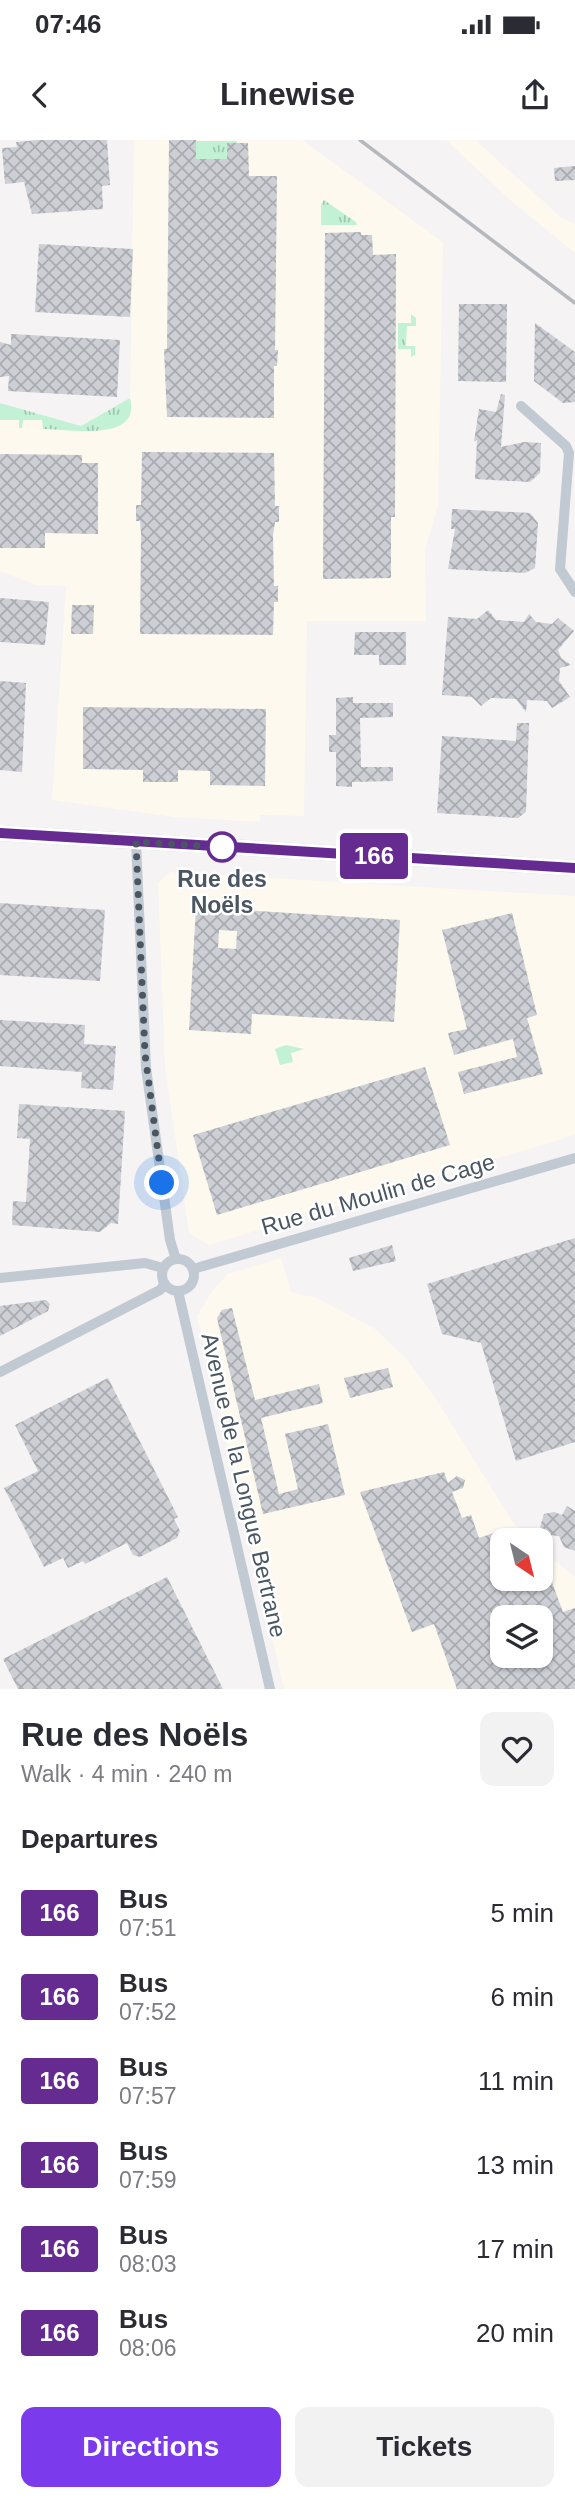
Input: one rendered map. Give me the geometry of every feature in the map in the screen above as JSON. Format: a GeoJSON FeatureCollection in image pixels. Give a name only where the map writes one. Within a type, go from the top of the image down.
{"type":"FeatureCollection","features":[{"type":"Feature","properties":{"kind":"main road"},"geometry":{"type":"LineString","coordinates":[[0,833],[575,869]]}},
{"type":"Feature","properties":{"kind":"street"},"geometry":{"type":"LineString","coordinates":[[521,407],[566,446],[569,453],[560,569],[575,592]]}},
{"type":"Feature","properties":{"kind":"street"},"geometry":{"type":"LineString","coordinates":[[136,842],[146,1068],[170,1240],[176,1259]]}},
{"type":"Feature","properties":{"kind":"street","name":"Rue du Moulin de Cage"},"geometry":{"type":"LineString","coordinates":[[193,1269],[575,1157]]}},
{"type":"Feature","properties":{"kind":"street"},"geometry":{"type":"LineString","coordinates":[[163,1268],[176,1259],[186,1261],[193,1269],[191,1284],[178,1291],[165,1284]]}},
{"type":"Feature","properties":{"kind":"street"},"geometry":{"type":"LineString","coordinates":[[0,1278],[145,1263],[163,1268]]}},
{"type":"Feature","properties":{"kind":"street"},"geometry":{"type":"LineString","coordinates":[[0,1373],[160,1290],[165,1284],[163,1268]]}},
{"type":"Feature","properties":{"kind":"street","name":"Avenue de la Longue Bertrane"},"geometry":{"type":"LineString","coordinates":[[178,1291],[270,1689]]}},
{"type":"Feature","properties":{"kind":"shaded area"},"geometry":{"type":"Polygon","coordinates":[[[134,140],[302,140],[443,242],[438,505],[425,549],[426,621],[307,621],[304,816],[260,815],[260,822],[174,817],[52,800],[66,586],[36,585],[0,571],[0,403],[81,426],[130,398],[134,140]]]}},
{"type":"Feature","properties":{"kind":"shaded area"},"geometry":{"type":"Polygon","coordinates":[[[446,140],[475,140],[562,218],[575,224],[575,253],[510,200],[446,140]]]}},
{"type":"Feature","properties":{"kind":"shaded area"},"geometry":{"type":"Polygon","coordinates":[[[170,872],[575,896],[575,1135],[209,1245],[189,1233],[165,1067],[158,883],[170,872]]]}},
{"type":"Feature","properties":{"kind":"shaded area"},"geometry":{"type":"Polygon","coordinates":[[[281,1258],[291,1292],[317,1298],[374,1328],[406,1358],[436,1399],[518,1528],[490,1528],[490,1591],[553,1591],[553,1559],[575,1577],[575,1689],[284,1689],[197,1316],[214,1288],[228,1274],[281,1258]]]}},
{"type":"Feature","properties":{"kind":"green space"},"geometry":{"type":"Polygon","coordinates":[[[196,141],[237,143],[227,159],[196,159],[196,141]]]}},
{"type":"Feature","properties":{"kind":"green space"},"geometry":{"type":"Polygon","coordinates":[[[324,200],[357,225],[321,225],[321,205],[324,200]]]}},
{"type":"Feature","properties":{"kind":"green space"},"geometry":{"type":"Polygon","coordinates":[[[411,314],[416,318],[416,326],[407,326],[406,346],[415,346],[415,355],[411,357],[411,349],[398,349],[398,323],[411,323],[411,314]]]}},
{"type":"Feature","properties":{"kind":"green space"},"geometry":{"type":"Polygon","coordinates":[[[130,398],[131,412],[125,422],[115,428],[85,431],[43,429],[42,420],[23,420],[22,428],[19,428],[19,420],[0,420],[0,403],[81,426],[130,398]]]}},
{"type":"Feature","properties":{"kind":"green space"},"geometry":{"type":"Polygon","coordinates":[[[286,1045],[304,1049],[291,1053],[293,1062],[280,1065],[275,1049],[286,1045]]]}},
{"type":"Feature","properties":{"kind":"building"},"geometry":{"type":"Polygon","coordinates":[[[107,140],[110,185],[102,186],[103,209],[32,214],[24,182],[5,184],[2,148],[17,147],[16,142],[107,140]]]}},
{"type":"Feature","properties":{"kind":"building"},"geometry":{"type":"Polygon","coordinates":[[[169,140],[196,140],[196,159],[227,159],[227,143],[248,143],[249,176],[277,176],[275,350],[278,350],[277,366],[274,366],[274,418],[167,417],[164,349],[167,349],[169,140]]]}},
{"type":"Feature","properties":{"kind":"building"},"geometry":{"type":"Polygon","coordinates":[[[575,166],[575,180],[555,181],[554,168],[575,166]]]}},
{"type":"Feature","properties":{"kind":"building"},"geometry":{"type":"Polygon","coordinates":[[[361,232],[361,235],[372,235],[373,255],[396,254],[395,517],[391,517],[391,578],[323,579],[325,233],[361,232]]]}},
{"type":"Feature","properties":{"kind":"building"},"geometry":{"type":"Polygon","coordinates":[[[39,244],[133,249],[130,317],[35,312],[39,244]]]}},
{"type":"Feature","properties":{"kind":"building"},"geometry":{"type":"Polygon","coordinates":[[[459,304],[507,304],[506,382],[458,381],[459,304]]]}},
{"type":"Feature","properties":{"kind":"building"},"geometry":{"type":"Polygon","coordinates":[[[535,323],[575,352],[575,402],[563,403],[534,381],[535,323]]]}},
{"type":"Feature","properties":{"kind":"building"},"geometry":{"type":"Polygon","coordinates":[[[11,334],[120,340],[117,397],[8,391],[9,376],[0,377],[0,342],[11,345],[11,334]]]}},
{"type":"Feature","properties":{"kind":"building"},"geometry":{"type":"Polygon","coordinates":[[[501,394],[505,395],[501,447],[524,442],[541,443],[540,473],[530,482],[475,479],[477,440],[474,442],[479,409],[496,412],[501,394]]]}},
{"type":"Feature","properties":{"kind":"building"},"geometry":{"type":"Polygon","coordinates":[[[142,452],[274,453],[275,506],[279,506],[279,522],[275,522],[273,535],[274,586],[278,586],[278,602],[274,602],[273,635],[140,634],[141,534],[140,521],[136,521],[136,505],[141,505],[142,452]]]}},
{"type":"Feature","properties":{"kind":"building"},"geometry":{"type":"Polygon","coordinates":[[[0,454],[82,455],[82,463],[98,463],[98,534],[45,533],[45,548],[0,548],[0,454]]]}},
{"type":"Feature","properties":{"kind":"building"},"geometry":{"type":"Polygon","coordinates":[[[452,509],[530,513],[538,523],[535,568],[525,573],[448,569],[455,529],[451,529],[452,509]]]}},
{"type":"Feature","properties":{"kind":"building"},"geometry":{"type":"Polygon","coordinates":[[[0,598],[49,602],[45,645],[0,642],[0,598]]]}},
{"type":"Feature","properties":{"kind":"building"},"geometry":{"type":"Polygon","coordinates":[[[72,605],[94,605],[93,634],[71,634],[72,605]]]}},
{"type":"Feature","properties":{"kind":"building"},"geometry":{"type":"Polygon","coordinates":[[[488,610],[496,620],[524,622],[529,614],[536,622],[552,624],[558,618],[574,631],[558,650],[561,658],[571,665],[560,668],[559,681],[570,697],[552,708],[547,701],[527,700],[526,712],[516,699],[491,698],[481,706],[472,697],[442,695],[448,617],[477,619],[488,610]]]}},
{"type":"Feature","properties":{"kind":"building"},"geometry":{"type":"Polygon","coordinates":[[[355,632],[406,632],[406,665],[379,665],[379,655],[354,655],[355,632]]]}},
{"type":"Feature","properties":{"kind":"building"},"geometry":{"type":"Polygon","coordinates":[[[0,681],[26,683],[22,772],[0,770],[0,681]]]}},
{"type":"Feature","properties":{"kind":"building"},"geometry":{"type":"Polygon","coordinates":[[[353,697],[353,703],[393,703],[393,717],[360,718],[361,767],[393,767],[393,781],[352,782],[352,787],[336,786],[336,752],[329,752],[329,735],[336,735],[336,698],[353,697]]]}},
{"type":"Feature","properties":{"kind":"building"},"geometry":{"type":"Polygon","coordinates":[[[83,707],[266,709],[265,786],[210,785],[210,771],[178,770],[178,782],[143,782],[143,770],[83,769],[83,707]]]}},
{"type":"Feature","properties":{"kind":"building"},"geometry":{"type":"Polygon","coordinates":[[[517,723],[529,723],[526,812],[518,818],[437,813],[442,736],[516,741],[517,723]]]}},
{"type":"Feature","properties":{"kind":"building"},"geometry":{"type":"Polygon","coordinates":[[[0,903],[105,910],[100,981],[0,975],[0,903]]]}},
{"type":"Feature","properties":{"kind":"building"},"geometry":{"type":"Polygon","coordinates":[[[196,907],[400,920],[394,1022],[252,1014],[251,1034],[189,1030],[196,907]],[[219,930],[218,948],[236,949],[237,931],[219,930]]]}},
{"type":"Feature","properties":{"kind":"building"},"geometry":{"type":"Polygon","coordinates":[[[512,913],[537,1015],[527,1018],[543,1074],[464,1094],[458,1072],[517,1057],[513,1039],[454,1055],[448,1033],[467,1029],[442,930],[512,913]]]}},
{"type":"Feature","properties":{"kind":"building"},"geometry":{"type":"Polygon","coordinates":[[[0,1020],[85,1025],[84,1044],[116,1046],[113,1090],[81,1088],[82,1072],[0,1066],[0,1020]]]}},
{"type":"Feature","properties":{"kind":"building"},"geometry":{"type":"Polygon","coordinates":[[[425,1067],[450,1145],[217,1215],[193,1135],[425,1067]]]}},
{"type":"Feature","properties":{"kind":"building"},"geometry":{"type":"Polygon","coordinates":[[[19,1104],[125,1111],[118,1224],[111,1223],[100,1232],[12,1225],[13,1201],[26,1202],[30,1139],[17,1138],[19,1104]]]}},
{"type":"Feature","properties":{"kind":"building"},"geometry":{"type":"Polygon","coordinates":[[[575,1238],[575,1442],[516,1461],[481,1343],[442,1334],[427,1284],[575,1238]]]}},
{"type":"Feature","properties":{"kind":"building"},"geometry":{"type":"Polygon","coordinates":[[[392,1245],[396,1261],[353,1271],[349,1258],[392,1245]]]}},
{"type":"Feature","properties":{"kind":"building"},"geometry":{"type":"Polygon","coordinates":[[[46,1300],[50,1304],[48,1311],[0,1336],[0,1306],[46,1300]]]}},
{"type":"Feature","properties":{"kind":"building"},"geometry":{"type":"Polygon","coordinates":[[[232,1308],[255,1400],[319,1384],[323,1403],[261,1418],[279,1494],[298,1489],[285,1434],[328,1424],[345,1495],[263,1514],[217,1318],[222,1310],[232,1308]]]}},
{"type":"Feature","properties":{"kind":"building"},"geometry":{"type":"Polygon","coordinates":[[[388,1368],[393,1387],[350,1398],[344,1378],[388,1368]]]}},
{"type":"Feature","properties":{"kind":"building"},"geometry":{"type":"Polygon","coordinates":[[[108,1378],[178,1517],[174,1519],[180,1531],[177,1538],[140,1557],[133,1555],[127,1543],[85,1564],[83,1561],[68,1568],[63,1558],[44,1567],[4,1488],[38,1471],[15,1425],[108,1378]]]}},
{"type":"Feature","properties":{"kind":"building"},"geometry":{"type":"Polygon","coordinates":[[[444,1472],[448,1483],[457,1476],[465,1480],[463,1488],[452,1492],[462,1518],[471,1515],[479,1538],[490,1534],[490,1591],[553,1591],[553,1585],[563,1612],[575,1608],[575,1689],[457,1689],[434,1624],[412,1632],[360,1492],[444,1472]]]}},
{"type":"Feature","properties":{"kind":"building"},"geometry":{"type":"Polygon","coordinates":[[[567,1506],[575,1511],[575,1551],[564,1547],[559,1536],[553,1536],[553,1528],[540,1527],[544,1514],[554,1512],[562,1515],[567,1506]]]}},
{"type":"Feature","properties":{"kind":"building"},"geometry":{"type":"Polygon","coordinates":[[[167,1577],[223,1689],[18,1689],[3,1659],[167,1577]]]}},
{"type":"Feature","properties":{"kind":"railway"},"geometry":{"type":"LineString","coordinates":[[360,140],[575,303]]}},
{"type":"Feature","properties":{"kind":"bus line","name":"166"},"geometry":{"type":"LineString","coordinates":[[0,833],[575,868]]}},
{"type":"Feature","properties":{"kind":"place","name":"Rue des Noëls"},"geometry":{"type":"Point","coordinates":[222,847]}},
{"type":"Feature","properties":{"kind":"route"},"geometry":{"type":"LineString","coordinates":[[162,1183],[146,1068],[136,842],[222,847]]}}]}
